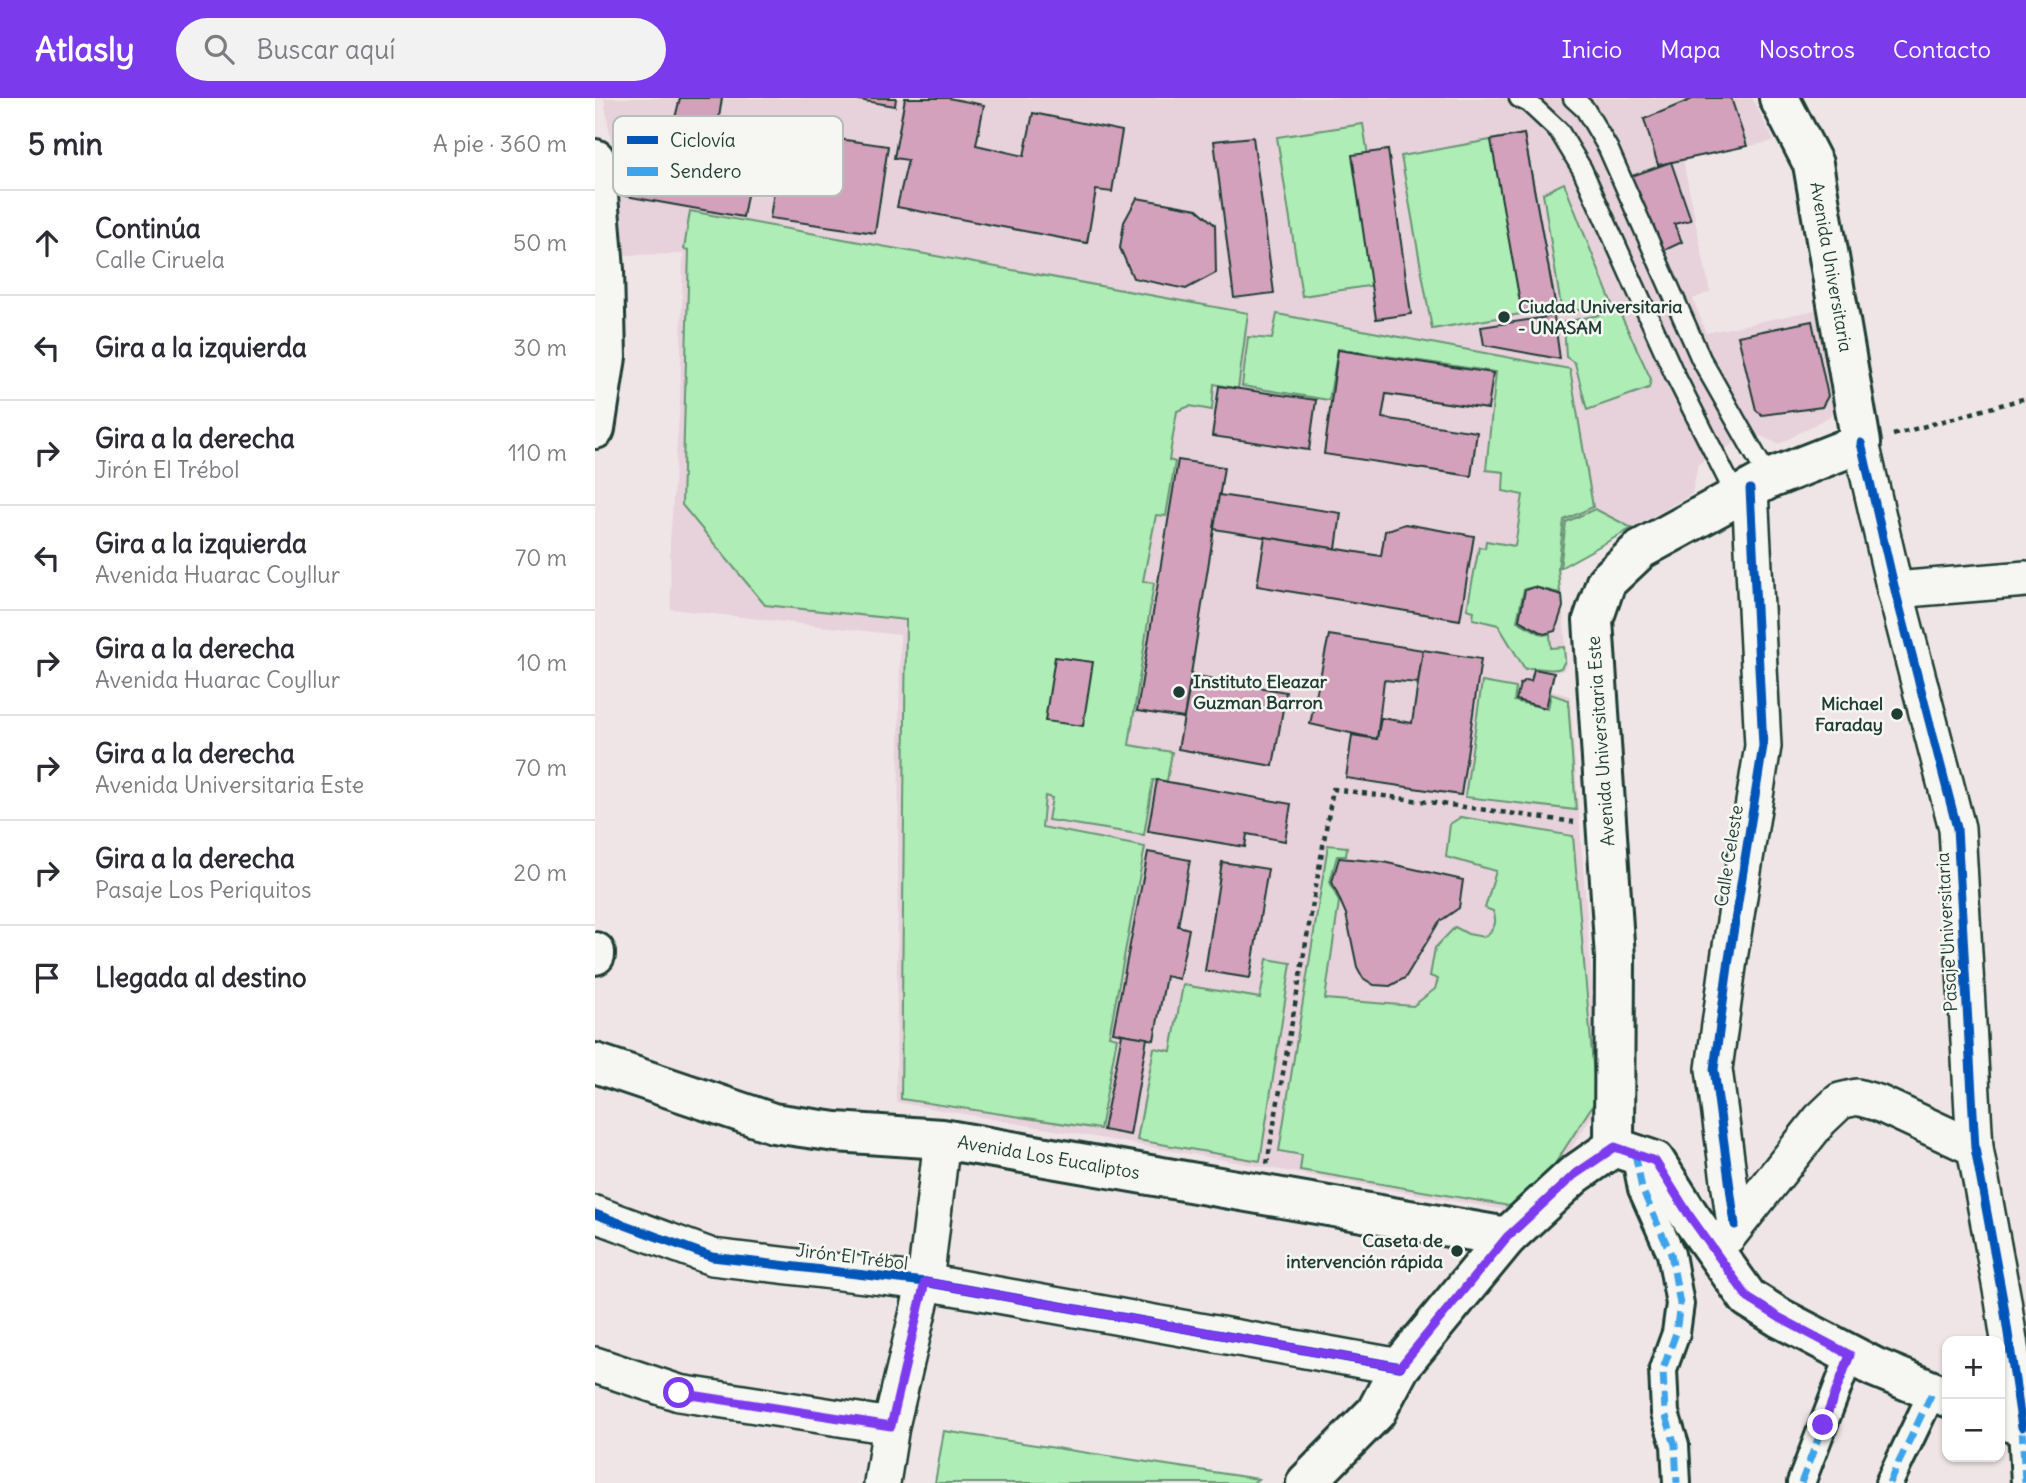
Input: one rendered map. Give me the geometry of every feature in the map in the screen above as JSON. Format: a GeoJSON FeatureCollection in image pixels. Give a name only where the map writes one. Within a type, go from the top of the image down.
{"type":"FeatureCollection","features":[{"type":"Feature","properties":{"kind":"main road","name":"Avenida Universitaria"},"geometry":{"type":"LineString","coordinates":[[1779,98],[1813,164],[1861,443]]}},
{"type":"Feature","properties":{"kind":"main road"},"geometry":{"type":"LineString","coordinates":[[595,159],[604,270],[595,429]]}},
{"type":"Feature","properties":{"kind":"main road","name":"Avenida Universitaria Este"},"geometry":{"type":"LineString","coordinates":[[1635,1154],[1613,1110],[1615,958],[1593,620],[1606,582],[1641,549],[1752,488],[1861,443]]}},
{"type":"Feature","properties":{"kind":"main road","name":"Avenida Los Eucaliptos"},"geometry":{"type":"LineString","coordinates":[[595,1063],[773,1123],[836,1132],[943,1139],[1507,1237]]}},
{"type":"Feature","properties":{"kind":"main road"},"geometry":{"type":"LineString","coordinates":[[1305,1483],[1376,1412],[1400,1367],[1507,1237],[1574,1175],[1635,1154],[1726,1239],[1748,1298],[1850,1355],[1940,1394]]}},
{"type":"Feature","properties":{"kind":"street","name":"Pasaje Universitaria"},"geometry":{"type":"LineString","coordinates":[[1861,443],[1895,590],[1957,828],[1975,1148],[2003,1300],[2016,1424]]}},
{"type":"Feature","properties":{"kind":"street","name":"Calle Celeste"},"geometry":{"type":"LineString","coordinates":[[1726,1239],[1714,1069],[1728,959],[1763,746],[1752,488]]}},
{"type":"Feature","properties":{"kind":"street"},"geometry":{"type":"LineString","coordinates":[[1895,590],[2026,579]]}},
{"type":"Feature","properties":{"kind":"street"},"geometry":{"type":"LineString","coordinates":[[1726,1239],[1819,1120],[1840,1101],[1857,1097],[1878,1103],[1975,1148]]}},
{"type":"Feature","properties":{"kind":"street"},"geometry":{"type":"LineString","coordinates":[[882,1483],[891,1426],[925,1282],[943,1139]]}},
{"type":"Feature","properties":{"kind":"street"},"geometry":{"type":"LineString","coordinates":[[1635,1154],[1642,1189],[1671,1254],[1680,1304],[1676,1333],[1663,1369],[1665,1413],[1675,1445],[1677,1483]]}},
{"type":"Feature","properties":{"kind":"street","name":"Jirón El Trébol"},"geometry":{"type":"LineString","coordinates":[[595,1214],[712,1256],[925,1282],[1400,1367]]}},
{"type":"Feature","properties":{"kind":"street"},"geometry":{"type":"LineString","coordinates":[[1801,1483],[1850,1355]]}},
{"type":"Feature","properties":{"kind":"street"},"geometry":{"type":"LineString","coordinates":[[595,1365],[679,1393],[891,1426]]}},
{"type":"Feature","properties":{"kind":"street"},"geometry":{"type":"LineString","coordinates":[[1889,1483],[1940,1394]]}},
{"type":"Feature","properties":{"kind":"street"},"geometry":{"type":"LineString","coordinates":[[2016,1424],[2025,1483]]}},
{"type":"Feature","properties":{"kind":"lane"},"geometry":{"type":"LineString","coordinates":[[1518,98],[1529,103],[1559,131],[1582,169],[1674,373],[1752,488]]}},
{"type":"Feature","properties":{"kind":"lane"},"geometry":{"type":"LineString","coordinates":[[1573,98],[1585,109],[1608,148],[1701,359],[1752,488]]}},
{"type":"Feature","properties":{"kind":"path"},"geometry":{"type":"LineString","coordinates":[[1861,443],[2026,398]]}},
{"type":"Feature","properties":{"kind":"path"},"geometry":{"type":"LineString","coordinates":[[1267,1168],[1333,789],[1580,823]]}},
{"type":"Feature","properties":{"kind":"shaded area"},"geometry":{"type":"Polygon","coordinates":[[[604,98],[1752,98],[1774,141],[1683,160],[1710,292],[1693,299],[1706,333],[1820,309],[1837,400],[1830,416],[1779,444],[1753,433],[1698,464],[1692,494],[1632,528],[1595,509],[1566,522],[1560,568],[1567,663],[1564,670],[1554,673],[1550,690],[1570,696],[1601,1102],[1552,1178],[1517,1212],[896,1102],[900,635],[671,609],[670,542],[680,400],[683,254],[624,255],[620,196],[843,196],[843,116],[613,116],[613,153],[604,98]]]}},
{"type":"Feature","properties":{"kind":"green space"},"geometry":{"type":"Polygon","coordinates":[[[1363,124],[1388,283],[1302,296],[1277,137],[1363,124]]]}},
{"type":"Feature","properties":{"kind":"green space"},"geometry":{"type":"Polygon","coordinates":[[[1524,134],[1556,308],[1432,329],[1401,156],[1524,134]]]}},
{"type":"Feature","properties":{"kind":"green space"},"geometry":{"type":"Polygon","coordinates":[[[1564,183],[1612,304],[1562,313],[1543,193],[1564,183]]]}},
{"type":"Feature","properties":{"kind":"green space"},"geometry":{"type":"Polygon","coordinates":[[[690,211],[1248,313],[1238,389],[1214,384],[1212,410],[1190,406],[1177,411],[1169,460],[1175,462],[1166,516],[1156,515],[1143,581],[1154,583],[1129,745],[1172,752],[1167,781],[1153,780],[1144,835],[1048,820],[1052,798],[1045,796],[1042,827],[1145,847],[1109,1036],[1117,1038],[1100,1129],[901,1099],[906,620],[765,605],[682,505],[689,250],[684,249],[690,211]]]}},
{"type":"Feature","properties":{"kind":"green space"},"geometry":{"type":"Polygon","coordinates":[[[1619,311],[1651,379],[1649,388],[1587,410],[1575,363],[1566,357],[1564,322],[1619,311]]]}},
{"type":"Feature","properties":{"kind":"green space"},"geometry":{"type":"Polygon","coordinates":[[[1277,314],[1570,369],[1593,507],[1564,520],[1558,568],[1560,593],[1534,587],[1524,589],[1517,621],[1543,635],[1550,634],[1551,648],[1564,647],[1565,661],[1561,668],[1525,669],[1498,625],[1473,619],[1474,611],[1467,609],[1479,547],[1485,548],[1486,541],[1515,546],[1523,495],[1503,491],[1504,472],[1486,470],[1496,372],[1338,349],[1329,400],[1242,386],[1248,337],[1272,339],[1277,314]]]}},
{"type":"Feature","properties":{"kind":"green space"},"geometry":{"type":"Polygon","coordinates":[[[1595,509],[1632,528],[1560,568],[1566,522],[1595,509]]]}},
{"type":"Feature","properties":{"kind":"green space"},"geometry":{"type":"Polygon","coordinates":[[[1482,682],[1516,688],[1514,701],[1548,709],[1551,694],[1568,700],[1576,810],[1465,797],[1482,682]]]}},
{"type":"Feature","properties":{"kind":"green space"},"geometry":{"type":"Polygon","coordinates":[[[1461,817],[1573,836],[1596,1100],[1547,1176],[1515,1207],[1300,1170],[1302,1155],[1279,1151],[1328,845],[1347,847],[1346,856],[1337,856],[1330,882],[1339,902],[1325,999],[1413,1006],[1435,989],[1438,979],[1430,976],[1435,948],[1455,927],[1468,934],[1484,937],[1493,929],[1495,923],[1493,911],[1485,908],[1496,871],[1446,857],[1450,824],[1461,817]]]}},
{"type":"Feature","properties":{"kind":"green space"},"geometry":{"type":"Polygon","coordinates":[[[1267,959],[1291,963],[1260,1161],[1137,1140],[1154,1048],[1171,1051],[1183,985],[1260,998],[1267,959]]]}},
{"type":"Feature","properties":{"kind":"green space"},"geometry":{"type":"Polygon","coordinates":[[[944,1431],[1258,1479],[1253,1483],[935,1483],[944,1431]]]}},
{"type":"Feature","properties":{"kind":"building"},"geometry":{"type":"Polygon","coordinates":[[[680,98],[722,98],[719,116],[676,116],[680,98]]]}},
{"type":"Feature","properties":{"kind":"building"},"geometry":{"type":"Polygon","coordinates":[[[847,98],[896,98],[895,106],[847,98]]]}},
{"type":"Feature","properties":{"kind":"building"},"geometry":{"type":"Polygon","coordinates":[[[905,98],[948,98],[984,105],[976,145],[1024,156],[1033,113],[1122,131],[1112,192],[1096,190],[1087,243],[897,207],[908,160],[894,158],[905,98]]]}},
{"type":"Feature","properties":{"kind":"building"},"geometry":{"type":"Polygon","coordinates":[[[1695,98],[1731,98],[1747,146],[1658,165],[1644,119],[1695,98]]]}},
{"type":"Feature","properties":{"kind":"building"},"geometry":{"type":"Polygon","coordinates":[[[1524,134],[1556,308],[1522,313],[1491,140],[1524,134]]]}},
{"type":"Feature","properties":{"kind":"building"},"geometry":{"type":"Polygon","coordinates":[[[1253,137],[1274,293],[1234,298],[1214,141],[1253,137]]]}},
{"type":"Feature","properties":{"kind":"building"},"geometry":{"type":"Polygon","coordinates":[[[843,140],[888,146],[875,233],[770,218],[773,196],[843,196],[843,140]]]}},
{"type":"Feature","properties":{"kind":"building"},"geometry":{"type":"Polygon","coordinates":[[[1388,150],[1411,314],[1376,319],[1352,155],[1388,150]]]}},
{"type":"Feature","properties":{"kind":"building"},"geometry":{"type":"Polygon","coordinates":[[[1671,162],[1691,220],[1674,224],[1682,242],[1663,251],[1629,177],[1671,162]]]}},
{"type":"Feature","properties":{"kind":"building"},"geometry":{"type":"Polygon","coordinates":[[[625,196],[747,196],[743,217],[625,196]]]}},
{"type":"Feature","properties":{"kind":"building"},"geometry":{"type":"Polygon","coordinates":[[[1137,198],[1197,209],[1215,225],[1216,273],[1186,289],[1133,278],[1120,248],[1124,222],[1137,198]]]}},
{"type":"Feature","properties":{"kind":"building"},"geometry":{"type":"Polygon","coordinates":[[[1554,316],[1560,359],[1484,345],[1481,327],[1554,316]]]}},
{"type":"Feature","properties":{"kind":"building"},"geometry":{"type":"Polygon","coordinates":[[[1812,321],[1828,396],[1822,407],[1762,415],[1756,410],[1738,336],[1812,321]]]}},
{"type":"Feature","properties":{"kind":"building"},"geometry":{"type":"Polygon","coordinates":[[[1338,350],[1493,373],[1488,409],[1386,394],[1382,418],[1477,432],[1471,476],[1324,454],[1338,350]]]}},
{"type":"Feature","properties":{"kind":"building"},"geometry":{"type":"Polygon","coordinates":[[[1219,386],[1316,400],[1309,450],[1212,436],[1219,386]]]}},
{"type":"Feature","properties":{"kind":"building"},"geometry":{"type":"Polygon","coordinates":[[[1178,460],[1224,467],[1184,718],[1137,711],[1178,460]]]}},
{"type":"Feature","properties":{"kind":"building"},"geometry":{"type":"Polygon","coordinates":[[[1219,495],[1341,513],[1336,549],[1214,529],[1219,495]]]}},
{"type":"Feature","properties":{"kind":"building"},"geometry":{"type":"Polygon","coordinates":[[[1405,524],[1474,536],[1460,620],[1257,586],[1265,537],[1381,556],[1385,531],[1405,524]]]}},
{"type":"Feature","properties":{"kind":"building"},"geometry":{"type":"Polygon","coordinates":[[[1534,587],[1562,595],[1563,607],[1555,631],[1544,634],[1519,620],[1525,590],[1534,587]]]}},
{"type":"Feature","properties":{"kind":"building"},"geometry":{"type":"Polygon","coordinates":[[[1329,635],[1423,650],[1418,683],[1384,680],[1377,739],[1310,724],[1329,635]]]}},
{"type":"Feature","properties":{"kind":"building"},"geometry":{"type":"Polygon","coordinates":[[[1423,650],[1481,659],[1461,795],[1346,778],[1352,735],[1377,739],[1381,718],[1412,723],[1423,650]]]}},
{"type":"Feature","properties":{"kind":"building"},"geometry":{"type":"Polygon","coordinates":[[[1055,657],[1093,662],[1083,726],[1045,721],[1055,657]]]}},
{"type":"Feature","properties":{"kind":"building"},"geometry":{"type":"Polygon","coordinates":[[[1534,669],[1554,673],[1546,708],[1516,700],[1520,684],[1526,680],[1531,681],[1534,669]]]}},
{"type":"Feature","properties":{"kind":"building"},"geometry":{"type":"Polygon","coordinates":[[[1192,675],[1286,692],[1273,766],[1178,749],[1192,675]]]}},
{"type":"Feature","properties":{"kind":"building"},"geometry":{"type":"Polygon","coordinates":[[[1157,780],[1291,804],[1285,841],[1247,834],[1245,847],[1148,831],[1157,780]]]}},
{"type":"Feature","properties":{"kind":"building"},"geometry":{"type":"Polygon","coordinates":[[[1148,852],[1190,860],[1178,926],[1189,929],[1179,979],[1166,976],[1154,1040],[1113,1032],[1148,852]]]}},
{"type":"Feature","properties":{"kind":"building"},"geometry":{"type":"Polygon","coordinates":[[[1339,858],[1383,862],[1463,880],[1459,908],[1439,922],[1405,978],[1390,986],[1374,985],[1363,978],[1357,967],[1346,914],[1332,882],[1339,858]]]}},
{"type":"Feature","properties":{"kind":"building"},"geometry":{"type":"Polygon","coordinates":[[[1222,862],[1268,869],[1250,978],[1205,971],[1222,862]]]}},
{"type":"Feature","properties":{"kind":"building"},"geometry":{"type":"Polygon","coordinates":[[[1122,1034],[1147,1038],[1130,1135],[1103,1130],[1122,1034]]]}},
{"type":"Feature","properties":{"kind":"marked path"},"geometry":{"type":"LineString","coordinates":[[1635,1153],[1642,1189],[1671,1254],[1680,1304],[1676,1333],[1663,1369],[1665,1413],[1675,1445],[1677,1483]]}},
{"type":"Feature","properties":{"kind":"marked path"},"geometry":{"type":"LineString","coordinates":[[1801,1483],[1850,1355]]}},
{"type":"Feature","properties":{"kind":"marked path"},"geometry":{"type":"LineString","coordinates":[[1889,1483],[1933,1391]]}},
{"type":"Feature","properties":{"kind":"marked path"},"geometry":{"type":"LineString","coordinates":[[2022,1427],[2025,1483]]}},
{"type":"Feature","properties":{"kind":"cycle path"},"geometry":{"type":"LineString","coordinates":[[1861,443],[1895,590],[1957,828],[1975,1148],[2003,1300],[2022,1427]]}},
{"type":"Feature","properties":{"kind":"cycle path"},"geometry":{"type":"LineString","coordinates":[[1735,1225],[1714,1069],[1763,746],[1750,489]]}},
{"type":"Feature","properties":{"kind":"cycle path"},"geometry":{"type":"LineString","coordinates":[[595,1214],[712,1257],[925,1282],[1400,1367]]}},
{"type":"Feature","properties":{"kind":"place","name":"Ciudad Universitaria - UNASAM"},"geometry":{"type":"Point","coordinates":[1504,317]}},
{"type":"Feature","properties":{"kind":"place","name":"Instituto Eleazar Guzman Barron"},"geometry":{"type":"Point","coordinates":[1179,692]}},
{"type":"Feature","properties":{"kind":"place","name":"Michael Faraday"},"geometry":{"type":"Point","coordinates":[1897,714]}},
{"type":"Feature","properties":{"kind":"place","name":"Caseta de intervención rápida"},"geometry":{"type":"Point","coordinates":[1457,1251]}},
{"type":"Feature","properties":{"kind":"route"},"geometry":{"type":"LineString","coordinates":[[679,1393],[891,1426],[925,1282],[1400,1367],[1507,1237],[1574,1175],[1615,1147],[1655,1161],[1689,1215],[1748,1298],[1850,1355],[1823,1425]]}}]}
